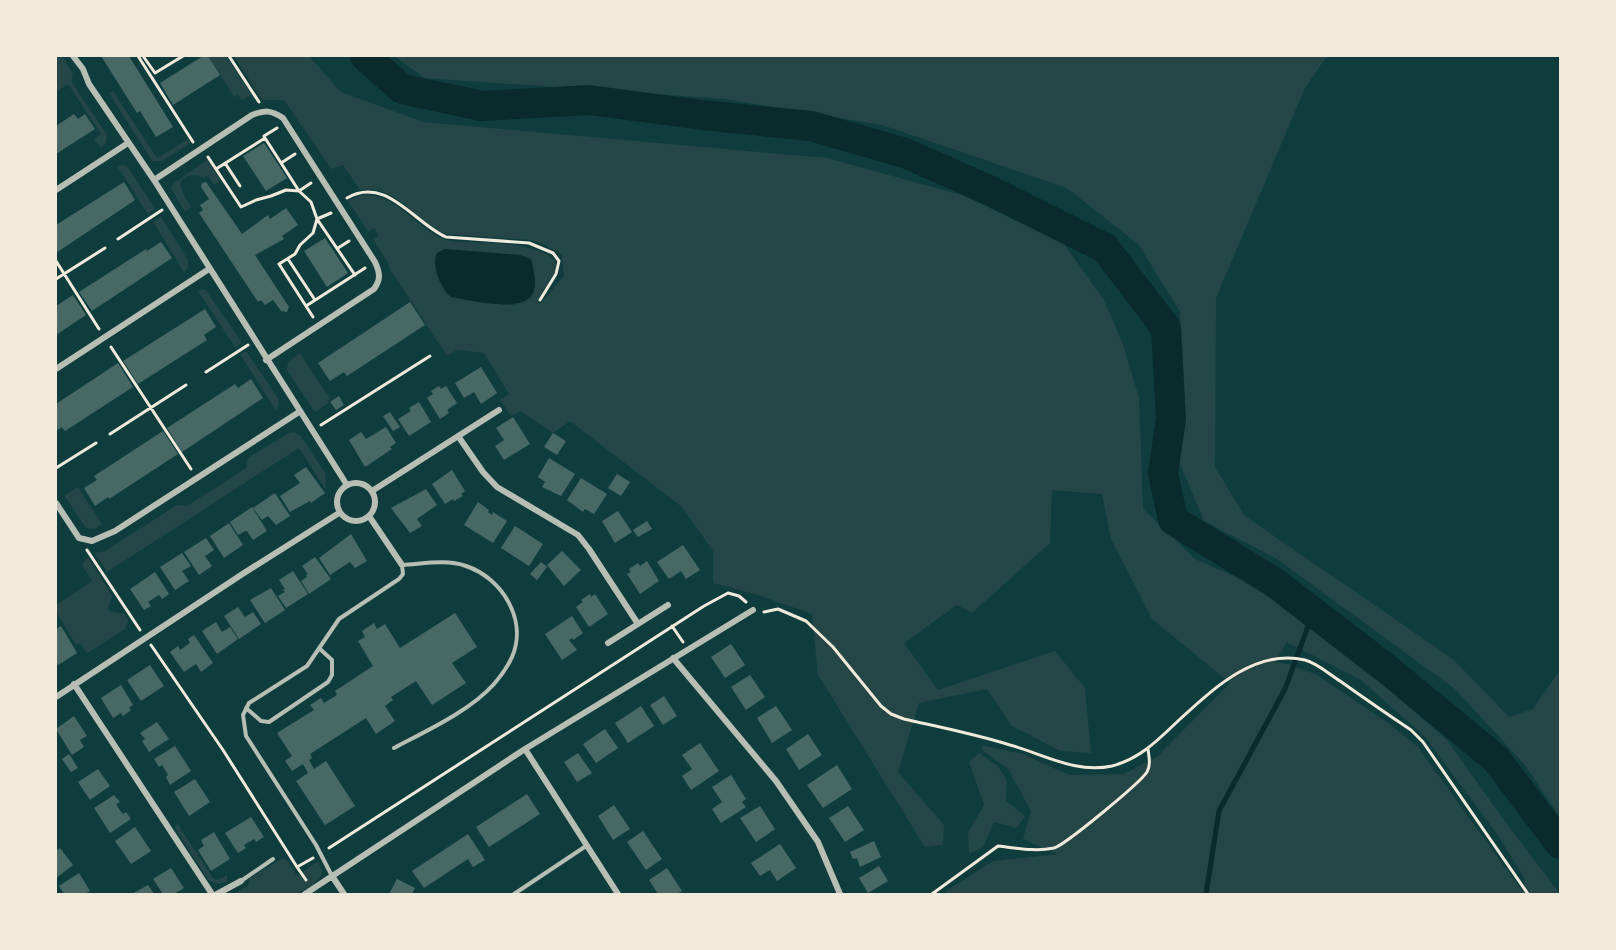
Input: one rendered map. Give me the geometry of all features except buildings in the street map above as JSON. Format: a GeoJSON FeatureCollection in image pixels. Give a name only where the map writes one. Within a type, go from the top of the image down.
{"type":"FeatureCollection","features":[{"type":"Feature","properties":{"kind":"street"},"geometry":{"type":"LineString","coordinates":[[74,56],[89,84],[154,180],[347,485]]}},
{"type":"Feature","properties":{"kind":"street"},"geometry":{"type":"LineString","coordinates":[[154,180],[252,115],[264,111],[274,112],[286,122],[375,262],[379,272],[379,281],[374,289],[266,360]]}},
{"type":"Feature","properties":{"kind":"street"},"geometry":{"type":"LineString","coordinates":[[56,190],[128,143]]}},
{"type":"Feature","properties":{"kind":"street"},"geometry":{"type":"LineString","coordinates":[[56,369],[209,269]]}},
{"type":"Feature","properties":{"kind":"street"},"geometry":{"type":"LineString","coordinates":[[372,491],[499,410]]}},
{"type":"Feature","properties":{"kind":"street"},"geometry":{"type":"LineString","coordinates":[[56,503],[79,538],[92,542],[115,531],[299,412]]}},
{"type":"Feature","properties":{"kind":"street"},"geometry":{"type":"LineString","coordinates":[[458,436],[483,472],[497,487],[578,535],[638,624]]}},
{"type":"Feature","properties":{"kind":"street"},"geometry":{"type":"LineString","coordinates":[[363,484],[372,491],[375,501],[373,512],[357,522],[344,518],[337,507],[338,494],[347,485],[363,484]]}},
{"type":"Feature","properties":{"kind":"street"},"geometry":{"type":"LineString","coordinates":[[56,697],[339,513]]}},
{"type":"Feature","properties":{"kind":"street"},"geometry":{"type":"LineString","coordinates":[[369,516],[402,565]]}},
{"type":"Feature","properties":{"kind":"street"},"geometry":{"type":"LineString","coordinates":[[608,643],[668,605]]}},
{"type":"Feature","properties":{"kind":"street"},"geometry":{"type":"LineString","coordinates":[[305,894],[525,749],[753,610]]}},
{"type":"Feature","properties":{"kind":"street"},"geometry":{"type":"LineString","coordinates":[[673,658],[776,781],[818,842],[840,894]]}},
{"type":"Feature","properties":{"kind":"street"},"geometry":{"type":"LineString","coordinates":[[74,684],[212,894]]}},
{"type":"Feature","properties":{"kind":"street"},"geometry":{"type":"LineString","coordinates":[[525,749],[618,894]]}},
{"type":"Feature","properties":{"kind":"street"},"geometry":{"type":"LineString","coordinates":[[332,876],[344,894]]}},
{"type":"Feature","properties":{"kind":"street"},"geometry":{"type":"LineString","coordinates":[[217,894],[241,881]]}},
{"type":"Feature","properties":{"kind":"lane"},"geometry":{"type":"LineString","coordinates":[[332,876],[316,845],[246,736],[243,715],[246,708],[249,703],[307,666],[339,619],[399,579],[403,574],[402,565],[447,562],[466,566],[493,581],[513,609],[516,641],[512,657],[493,685],[471,703],[394,748]]}},
{"type":"Feature","properties":{"kind":"lane"},"geometry":{"type":"LineString","coordinates":[[246,708],[261,721],[269,722],[328,682],[332,675],[332,660],[320,649]]}},
{"type":"Feature","properties":{"kind":"lane"},"geometry":{"type":"LineString","coordinates":[[514,894],[586,846]]}},
{"type":"Feature","properties":{"kind":"lane"},"geometry":{"type":"LineString","coordinates":[[241,881],[273,858]]}},
{"type":"Feature","properties":{"kind":"path"},"geometry":{"type":"LineString","coordinates":[[138,56],[155,73],[183,56]]}},
{"type":"Feature","properties":{"kind":"path"},"geometry":{"type":"LineString","coordinates":[[143,56],[201,149],[241,207],[286,190],[299,191],[321,176]]}},
{"type":"Feature","properties":{"kind":"path"},"geometry":{"type":"LineString","coordinates":[[229,56],[264,111]]}},
{"type":"Feature","properties":{"kind":"path"},"geometry":{"type":"LineString","coordinates":[[216,169],[286,122]]}},
{"type":"Feature","properties":{"kind":"path"},"geometry":{"type":"LineString","coordinates":[[265,138],[299,191],[311,202],[317,219],[355,275]]}},
{"type":"Feature","properties":{"kind":"path"},"geometry":{"type":"LineString","coordinates":[[225,163],[240,186]]}},
{"type":"Feature","properties":{"kind":"path"},"geometry":{"type":"LineString","coordinates":[[338,204],[358,192],[380,192],[435,232],[447,237],[529,243],[553,253],[559,261],[556,274],[540,300]]}},
{"type":"Feature","properties":{"kind":"path"},"geometry":{"type":"LineString","coordinates":[[118,239],[169,206]]}},
{"type":"Feature","properties":{"kind":"path"},"geometry":{"type":"LineString","coordinates":[[317,219],[313,233],[300,245],[295,255],[279,264],[319,326]]}},
{"type":"Feature","properties":{"kind":"path"},"geometry":{"type":"LineString","coordinates":[[56,279],[105,248]]}},
{"type":"Feature","properties":{"kind":"path"},"geometry":{"type":"LineString","coordinates":[[288,259],[315,300]]}},
{"type":"Feature","properties":{"kind":"path"},"geometry":{"type":"LineString","coordinates":[[56,261],[197,478]]}},
{"type":"Feature","properties":{"kind":"path"},"geometry":{"type":"LineString","coordinates":[[306,306],[375,262]]}},
{"type":"Feature","properties":{"kind":"path"},"geometry":{"type":"LineString","coordinates":[[206,372],[254,341]]}},
{"type":"Feature","properties":{"kind":"path"},"geometry":{"type":"LineString","coordinates":[[312,431],[430,356]]}},
{"type":"Feature","properties":{"kind":"path"},"geometry":{"type":"LineString","coordinates":[[110,434],[186,385]]}},
{"type":"Feature","properties":{"kind":"path"},"geometry":{"type":"LineString","coordinates":[[56,468],[96,443]]}},
{"type":"Feature","properties":{"kind":"path"},"geometry":{"type":"LineString","coordinates":[[79,538],[145,638]]}},
{"type":"Feature","properties":{"kind":"path"},"geometry":{"type":"LineString","coordinates":[[753,610],[762,613],[778,609],[806,621],[833,647],[881,706],[891,714],[1011,745],[1064,764],[1086,767],[1110,766],[1128,760],[1148,749],[1218,684],[1262,662],[1283,657],[1305,660],[1323,669],[1411,730],[1423,742],[1528,894]]}},
{"type":"Feature","properties":{"kind":"path"},"geometry":{"type":"LineString","coordinates":[[672,626],[687,649]]}},
{"type":"Feature","properties":{"kind":"path"},"geometry":{"type":"LineString","coordinates":[[932,894],[998,846],[1036,850],[1057,847],[1130,791],[1148,771],[1150,763],[1148,749]]}},
{"type":"Feature","properties":{"kind":"path"},"geometry":{"type":"LineString","coordinates":[[297,867],[313,890]]}},
{"type":"Feature","properties":{"kind":"shaded area"},"geometry":{"type":"Polygon","coordinates":[[[56,56],[62,56],[73,74],[71,81],[107,135],[106,143],[101,148],[94,139],[101,134],[68,84],[56,92],[56,56]]]}},
{"type":"Feature","properties":{"kind":"shaded area"},"geometry":{"type":"Polygon","coordinates":[[[208,56],[226,56],[252,95],[242,100],[238,95],[234,97],[208,56]]]}},
{"type":"Feature","properties":{"kind":"shaded area"},"geometry":{"type":"Polygon","coordinates":[[[234,56],[309,56],[341,92],[423,122],[827,158],[965,196],[1064,244],[1104,300],[1123,344],[1139,398],[1143,509],[1195,559],[1272,593],[1354,659],[1447,740],[1560,894],[947,894],[946,891],[993,861],[1058,854],[1023,839],[1031,811],[1008,769],[984,752],[981,745],[1023,754],[1069,775],[1124,774],[1158,756],[1230,683],[1152,619],[1111,539],[1102,494],[1052,490],[1050,543],[972,613],[957,605],[904,643],[938,690],[1055,651],[1085,688],[1091,753],[1060,751],[1011,725],[987,689],[919,703],[898,772],[944,825],[943,845],[925,847],[818,675],[812,614],[758,595],[713,583],[713,551],[682,507],[570,421],[553,433],[520,411],[511,416],[500,400],[509,394],[484,353],[457,350],[447,356],[373,240],[379,236],[374,228],[368,231],[348,201],[362,195],[376,196],[388,201],[437,236],[450,241],[519,246],[545,254],[555,260],[556,270],[537,301],[540,304],[564,276],[562,255],[543,244],[530,240],[445,234],[436,230],[389,194],[378,190],[360,190],[343,165],[331,169],[284,100],[262,100],[234,56]],[[445,249],[437,253],[436,264],[441,283],[451,297],[516,305],[445,249]],[[1287,642],[1275,662],[1288,664],[1315,674],[1388,723],[1418,747],[1522,891],[1525,879],[1497,834],[1425,737],[1361,680],[1287,642]]]}},
{"type":"Feature","properties":{"kind":"shaded area"},"geometry":{"type":"Polygon","coordinates":[[[394,56],[1327,56],[1305,88],[1216,298],[1215,467],[1245,516],[1453,659],[1509,717],[1533,709],[1560,670],[1560,817],[1524,764],[1455,689],[1277,559],[1204,521],[1179,461],[1180,312],[1139,245],[1067,188],[882,125],[724,99],[425,78],[394,56]]]}},
{"type":"Feature","properties":{"kind":"shaded area"},"geometry":{"type":"Polygon","coordinates":[[[113,91],[157,158],[188,139],[190,143],[162,161],[152,161],[109,93],[113,91]]]}},
{"type":"Feature","properties":{"kind":"shaded area"},"geometry":{"type":"Polygon","coordinates":[[[208,159],[221,180],[214,185],[208,175],[203,178],[192,175],[182,180],[181,188],[191,207],[185,212],[171,188],[173,184],[208,159]]]}},
{"type":"Feature","properties":{"kind":"shaded area"},"geometry":{"type":"Polygon","coordinates":[[[117,166],[128,167],[155,209],[148,214],[117,166]]]}},
{"type":"Feature","properties":{"kind":"shaded area"},"geometry":{"type":"Polygon","coordinates":[[[161,217],[188,260],[188,267],[184,272],[153,222],[161,217]]]}},
{"type":"Feature","properties":{"kind":"shaded area"},"geometry":{"type":"Polygon","coordinates":[[[445,249],[520,255],[531,259],[535,279],[534,291],[529,298],[509,304],[483,303],[451,297],[441,283],[435,264],[437,253],[445,249]]]}},
{"type":"Feature","properties":{"kind":"shaded area"},"geometry":{"type":"Polygon","coordinates":[[[205,289],[242,343],[235,347],[198,291],[205,289]]]}},
{"type":"Feature","properties":{"kind":"shaded area"},"geometry":{"type":"Polygon","coordinates":[[[246,351],[278,398],[276,411],[240,354],[246,351]]]}},
{"type":"Feature","properties":{"kind":"shaded area"},"geometry":{"type":"Polygon","coordinates":[[[300,353],[330,399],[327,401],[329,403],[315,412],[287,370],[288,362],[300,353]]]}},
{"type":"Feature","properties":{"kind":"shaded area"},"geometry":{"type":"Polygon","coordinates":[[[294,432],[301,436],[325,473],[326,490],[299,448],[107,572],[95,553],[105,551],[177,505],[187,506],[246,468],[248,458],[294,432]]]}},
{"type":"Feature","properties":{"kind":"shaded area"},"geometry":{"type":"Polygon","coordinates":[[[78,487],[102,524],[95,529],[86,528],[64,495],[78,487]]]}},
{"type":"Feature","properties":{"kind":"shaded area"},"geometry":{"type":"Polygon","coordinates":[[[88,557],[112,596],[108,609],[110,612],[124,613],[128,620],[125,629],[87,653],[80,643],[76,645],[56,612],[56,605],[92,581],[82,565],[88,557]]]}},
{"type":"Feature","properties":{"kind":"shaded area"},"geometry":{"type":"Polygon","coordinates":[[[979,753],[998,766],[1007,781],[1006,801],[1025,816],[1017,828],[994,822],[983,847],[969,854],[968,832],[984,805],[969,762],[979,753]]]}},
{"type":"Feature","properties":{"kind":"shaded area"},"geometry":{"type":"Polygon","coordinates":[[[177,823],[213,878],[217,880],[227,875],[227,882],[217,884],[208,880],[175,828],[177,823]]]}},
{"type":"Feature","properties":{"kind":"shaded area"},"geometry":{"type":"Polygon","coordinates":[[[282,858],[288,861],[297,876],[318,861],[322,871],[321,876],[297,894],[234,894],[248,886],[250,878],[282,858]]]}},
{"type":"Feature","properties":{"kind":"waterway"},"geometry":{"type":"LineString","coordinates":[[365,56],[402,89],[482,106],[589,100],[811,126],[905,153],[993,192],[1105,248],[1166,328],[1171,419],[1163,473],[1173,520],[1275,583],[1387,669],[1496,759],[1560,844]]}},
{"type":"Feature","properties":{"kind":"waterway"},"geometry":{"type":"LineString","coordinates":[[1206,894],[1219,811],[1285,689],[1313,613]]}}]}
